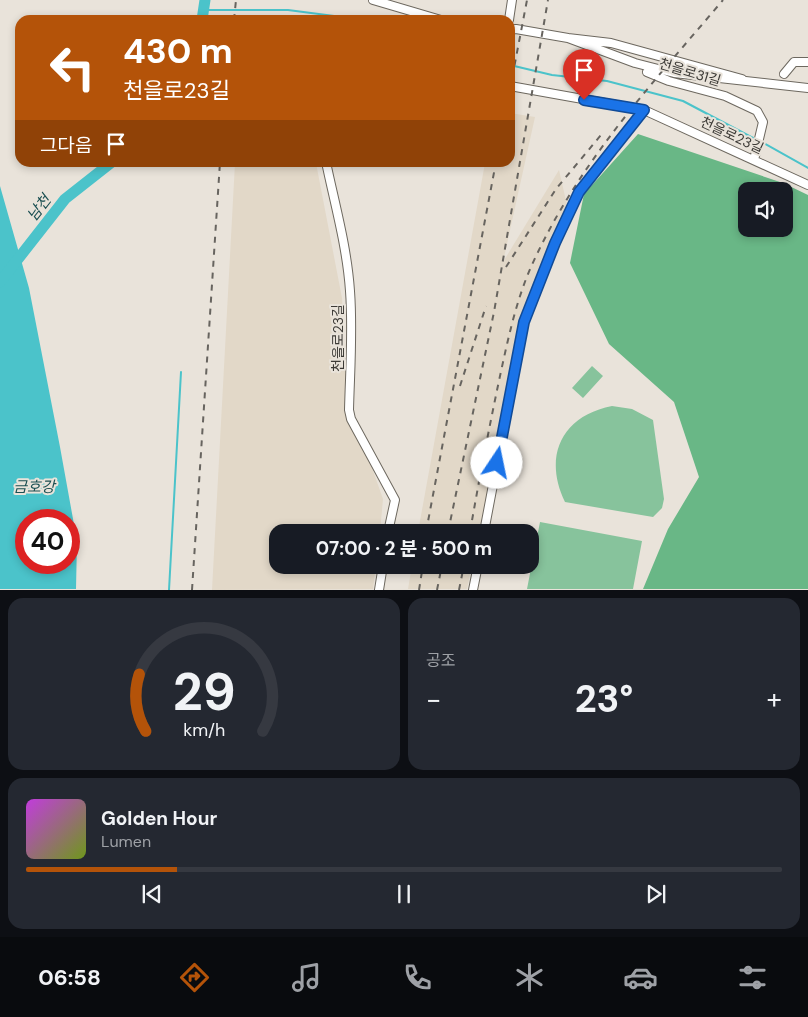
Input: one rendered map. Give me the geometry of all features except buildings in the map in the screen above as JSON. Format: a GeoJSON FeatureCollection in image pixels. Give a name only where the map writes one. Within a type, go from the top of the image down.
{"type":"FeatureCollection","features":[{"type":"Feature","properties":{"kind":"street"},"geometry":{"type":"LineString","coordinates":[[373,0],[424,15]]}},
{"type":"Feature","properties":{"kind":"street"},"geometry":{"type":"LineString","coordinates":[[510,15],[512,0]]}},
{"type":"Feature","properties":{"kind":"street"},"geometry":{"type":"LineString","coordinates":[[515,29],[612,44],[742,79]]}},
{"type":"Feature","properties":{"kind":"street"},"geometry":{"type":"LineString","coordinates":[[568,38],[652,68],[702,77],[742,79],[808,88]]}},
{"type":"Feature","properties":{"kind":"street"},"geometry":{"type":"LineString","coordinates":[[784,74],[794,62],[808,62]]}},
{"type":"Feature","properties":{"kind":"street","name":"천을로31길"},"geometry":{"type":"LineString","coordinates":[[647,72],[669,81],[725,96],[757,111],[763,122],[755,156]]}},
{"type":"Feature","properties":{"kind":"street","name":"천을로23길"},"geometry":{"type":"LineString","coordinates":[[515,87],[644,110],[755,156],[808,185]]}},
{"type":"Feature","properties":{"kind":"street"},"geometry":{"type":"LineString","coordinates":[[486,524],[524,322],[555,243],[579,192],[644,110]]}},
{"type":"Feature","properties":{"kind":"street","name":"천을로23길"},"geometry":{"type":"LineString","coordinates":[[327,167],[344,246],[350,290],[352,332],[349,410],[351,419],[395,500],[390,524]]}},
{"type":"Feature","properties":{"kind":"street"},"geometry":{"type":"LineString","coordinates":[[379,590],[382,574]]}},
{"type":"Feature","properties":{"kind":"street"},"geometry":{"type":"LineString","coordinates":[[473,590],[476,574]]}},
{"type":"Feature","properties":{"kind":"shaded area"},"geometry":{"type":"Polygon","coordinates":[[[515,114],[535,117],[503,262],[559,170],[567,205],[556,228],[524,312],[481,524],[419,524],[484,167],[515,167],[515,114]]]}},
{"type":"Feature","properties":{"kind":"shaded area"},"geometry":{"type":"Polygon","coordinates":[[[235,167],[317,167],[342,298],[347,397],[383,499],[381,524],[269,524],[269,574],[375,574],[373,589],[212,590],[235,167]]]}},
{"type":"Feature","properties":{"kind":"shaded area"},"geometry":{"type":"Polygon","coordinates":[[[410,574],[470,574],[467,589],[408,589],[410,574]]]}},
{"type":"Feature","properties":{"kind":"green space"},"geometry":{"type":"Polygon","coordinates":[[[638,134],[780,182],[738,182],[738,237],[793,237],[793,188],[808,195],[808,589],[643,589],[668,529],[699,477],[674,402],[609,344],[570,263],[584,194],[638,134]]]}},
{"type":"Feature","properties":{"kind":"green space"},"geometry":{"type":"Polygon","coordinates":[[[592,366],[603,376],[583,398],[572,388],[592,366]]]}},
{"type":"Feature","properties":{"kind":"green space"},"geometry":{"type":"Polygon","coordinates":[[[612,406],[632,409],[653,420],[664,499],[662,508],[653,517],[565,502],[556,469],[557,454],[561,441],[569,429],[580,419],[594,411],[612,406]]]}},
{"type":"Feature","properties":{"kind":"green space"},"geometry":{"type":"Polygon","coordinates":[[[540,522],[642,541],[633,589],[527,589],[530,574],[539,574],[540,522]]]}},
{"type":"Feature","properties":{"kind":"water","name":"금호강"},"geometry":{"type":"Polygon","coordinates":[[[0,186],[29,288],[71,509],[15,509],[15,574],[76,574],[76,589],[0,589],[0,186]]]}},
{"type":"Feature","properties":{"kind":"waterway","name":"남천"},"geometry":{"type":"LineString","coordinates":[[203,15],[205,0]]}},
{"type":"Feature","properties":{"kind":"waterway"},"geometry":{"type":"LineString","coordinates":[[205,10],[288,10],[326,15]]}},
{"type":"Feature","properties":{"kind":"waterway"},"geometry":{"type":"LineString","coordinates":[[515,66],[552,75],[607,81],[683,101],[755,139]]}},
{"type":"Feature","properties":{"kind":"waterway"},"geometry":{"type":"LineString","coordinates":[[762,142],[808,168]]}},
{"type":"Feature","properties":{"kind":"waterway","name":"남천"},"geometry":{"type":"LineString","coordinates":[[0,282],[65,199],[106,167]]}},
{"type":"Feature","properties":{"kind":"waterway"},"geometry":{"type":"LineString","coordinates":[[169,590],[181,372]]}},
{"type":"Feature","properties":{"kind":"railway"},"geometry":{"type":"LineString","coordinates":[[234,15],[236,0]]}},
{"type":"Feature","properties":{"kind":"railway"},"geometry":{"type":"LineString","coordinates":[[515,63],[527,0]]}},
{"type":"Feature","properties":{"kind":"railway"},"geometry":{"type":"LineString","coordinates":[[450,524],[494,312],[548,0]]}},
{"type":"Feature","properties":{"kind":"railway"},"geometry":{"type":"LineString","coordinates":[[471,524],[506,348],[517,307],[531,267],[570,194],[593,160],[617,127],[723,0]]}},
{"type":"Feature","properties":{"kind":"railway"},"geometry":{"type":"LineString","coordinates":[[506,267],[556,189],[601,135]]}},
{"type":"Feature","properties":{"kind":"railway"},"geometry":{"type":"LineString","coordinates":[[192,590],[220,167]]}},
{"type":"Feature","properties":{"kind":"railway"},"geometry":{"type":"LineString","coordinates":[[428,524],[495,167]]}},
{"type":"Feature","properties":{"kind":"railway"},"geometry":{"type":"LineString","coordinates":[[460,386],[486,306]]}},
{"type":"Feature","properties":{"kind":"railway"},"geometry":{"type":"LineString","coordinates":[[419,590],[422,574]]}},
{"type":"Feature","properties":{"kind":"railway"},"geometry":{"type":"LineString","coordinates":[[437,590],[440,574]]}},
{"type":"Feature","properties":{"kind":"railway"},"geometry":{"type":"LineString","coordinates":[[459,590],[462,574]]}},
{"type":"Feature","properties":{"kind":"route"},"geometry":{"type":"LineString","coordinates":[[497,463],[524,322],[555,243],[579,192],[603,159],[644,110],[630,106],[584,100]]}}]}
